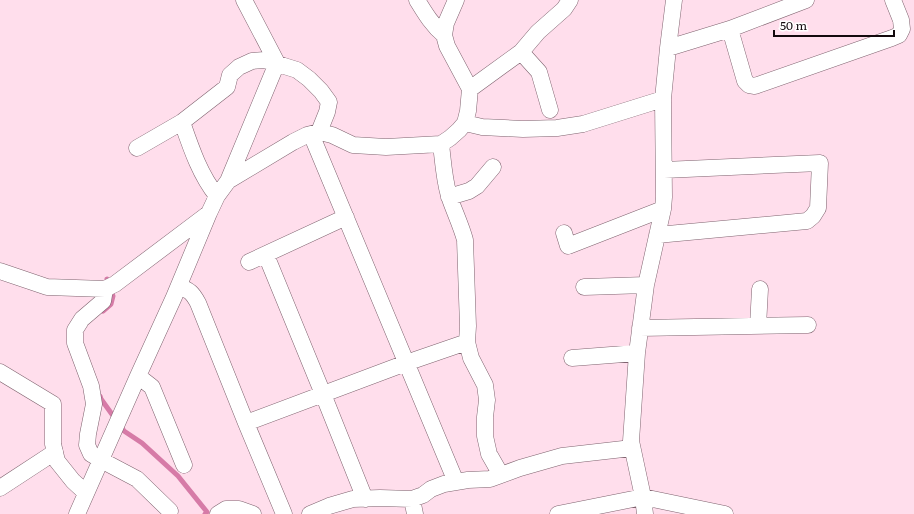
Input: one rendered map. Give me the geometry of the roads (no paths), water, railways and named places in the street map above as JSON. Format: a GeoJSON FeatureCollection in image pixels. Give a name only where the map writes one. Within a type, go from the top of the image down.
{"type":"FeatureCollection","features":[{"type":"Feature","properties":{"kind":"street"},"geometry":{"type":"LineString","coordinates":[[244,0],[277,63]]}},
{"type":"Feature","properties":{"kind":"street"},"geometry":{"type":"LineString","coordinates":[[417,0],[436,28],[444,35]]}},
{"type":"Feature","properties":{"kind":"street"},"geometry":{"type":"LineString","coordinates":[[470,89],[520,52],[538,32],[564,9],[570,0]]}},
{"type":"Feature","properties":{"kind":"street"},"geometry":{"type":"LineString","coordinates":[[645,514],[643,497],[631,441],[640,328],[646,285],[663,209],[663,98],[674,0]]}},
{"type":"Feature","properties":{"kind":"street"},"geometry":{"type":"LineString","coordinates":[[668,48],[730,29],[806,0]]}},
{"type":"Feature","properties":{"kind":"street"},"geometry":{"type":"LineString","coordinates":[[730,29],[745,81],[749,85],[755,86],[892,38],[899,34],[902,29],[893,0]]}},
{"type":"Feature","properties":{"kind":"street"},"geometry":{"type":"LineString","coordinates":[[228,181],[293,142],[315,133],[332,135],[353,145],[386,147],[440,144],[450,138],[464,123],[468,110],[470,89],[447,46],[444,35],[446,23],[453,2]]}},
{"type":"Feature","properties":{"kind":"street"},"geometry":{"type":"LineString","coordinates":[[520,52],[539,72],[550,110]]}},
{"type":"Feature","properties":{"kind":"street"},"geometry":{"type":"LineString","coordinates":[[137,148],[182,122],[227,87],[230,75],[239,67],[252,61],[265,60],[297,70],[321,91],[329,102],[327,112],[315,133]]}},
{"type":"Feature","properties":{"kind":"street"},"geometry":{"type":"LineString","coordinates":[[77,514],[179,286],[209,213],[217,196],[228,181],[277,63]]}},
{"type":"Feature","properties":{"kind":"street"},"geometry":{"type":"LineString","coordinates":[[464,123],[482,127],[523,129],[556,128],[583,124],[663,98]]}},
{"type":"Feature","properties":{"kind":"street"},"geometry":{"type":"LineString","coordinates":[[182,122],[191,150],[209,186],[217,196]]}},
{"type":"Feature","properties":{"kind":"street"},"geometry":{"type":"LineString","coordinates":[[315,133],[346,217],[456,482]]}},
{"type":"Feature","properties":{"kind":"street"},"geometry":{"type":"LineString","coordinates":[[440,144],[449,196],[462,230],[464,240],[468,326],[467,342],[471,358],[485,385],[487,400],[485,436],[489,454],[501,475]]}},
{"type":"Feature","properties":{"kind":"street"},"geometry":{"type":"LineString","coordinates":[[657,234],[807,221],[813,216],[818,208],[820,163],[664,170]]}},
{"type":"Feature","properties":{"kind":"street"},"geometry":{"type":"LineString","coordinates":[[449,196],[469,191],[477,186],[493,167]]}},
{"type":"Feature","properties":{"kind":"street"},"geometry":{"type":"LineString","coordinates":[[564,233],[568,246],[663,209]]}},
{"type":"Feature","properties":{"kind":"street"},"geometry":{"type":"LineString","coordinates":[[0,271],[47,287],[105,289],[116,284],[209,213]]}},
{"type":"Feature","properties":{"kind":"street"},"geometry":{"type":"LineString","coordinates":[[249,262],[346,217]]}},
{"type":"Feature","properties":{"kind":"street"},"geometry":{"type":"LineString","coordinates":[[266,254],[365,499]]}},
{"type":"Feature","properties":{"kind":"street"},"geometry":{"type":"LineString","coordinates":[[584,287],[646,285]]}},
{"type":"Feature","properties":{"kind":"street"},"geometry":{"type":"LineString","coordinates":[[179,286],[189,291],[198,303],[284,514]]}},
{"type":"Feature","properties":{"kind":"street"},"geometry":{"type":"LineString","coordinates":[[105,289],[103,301],[82,320],[75,330],[75,343],[91,386],[94,404],[88,434],[88,445],[91,454],[137,479],[170,511]]}},
{"type":"Feature","properties":{"kind":"street"},"geometry":{"type":"LineString","coordinates":[[758,326],[760,289]]}},
{"type":"Feature","properties":{"kind":"street"},"geometry":{"type":"LineString","coordinates":[[640,328],[808,325]]}},
{"type":"Feature","properties":{"kind":"street"},"geometry":{"type":"LineString","coordinates":[[246,423],[406,363],[467,342]]}},
{"type":"Feature","properties":{"kind":"street"},"geometry":{"type":"LineString","coordinates":[[572,358],[637,353]]}},
{"type":"Feature","properties":{"kind":"street"},"geometry":{"type":"LineString","coordinates":[[138,376],[152,387],[184,465]]}},
{"type":"Feature","properties":{"kind":"street"},"geometry":{"type":"LineString","coordinates":[[2,379],[53,404],[53,444],[57,461],[73,481],[86,493]]}},
{"type":"Feature","properties":{"kind":"street"},"geometry":{"type":"LineString","coordinates":[[310,514],[329,506],[353,499],[380,498],[413,506],[431,489],[444,484],[490,479],[520,468],[562,456],[632,448]]}},
{"type":"Feature","properties":{"kind":"street"},"geometry":{"type":"LineString","coordinates":[[0,488],[55,452]]}},
{"type":"Feature","properties":{"kind":"street"},"geometry":{"type":"LineString","coordinates":[[558,514],[643,497],[725,514]]}},
{"type":"Feature","properties":{"kind":"street"},"geometry":{"type":"LineString","coordinates":[[218,514],[226,509],[239,509],[253,514]]}},
{"type":"Feature","properties":{"kind":"waterway"},"geometry":{"type":"LineString","coordinates":[[103,311],[111,304],[113,296],[107,279]]}},
{"type":"Feature","properties":{"kind":"waterway"},"geometry":{"type":"LineString","coordinates":[[100,396],[124,431],[142,443],[178,476],[207,512],[205,514]]}}]}
